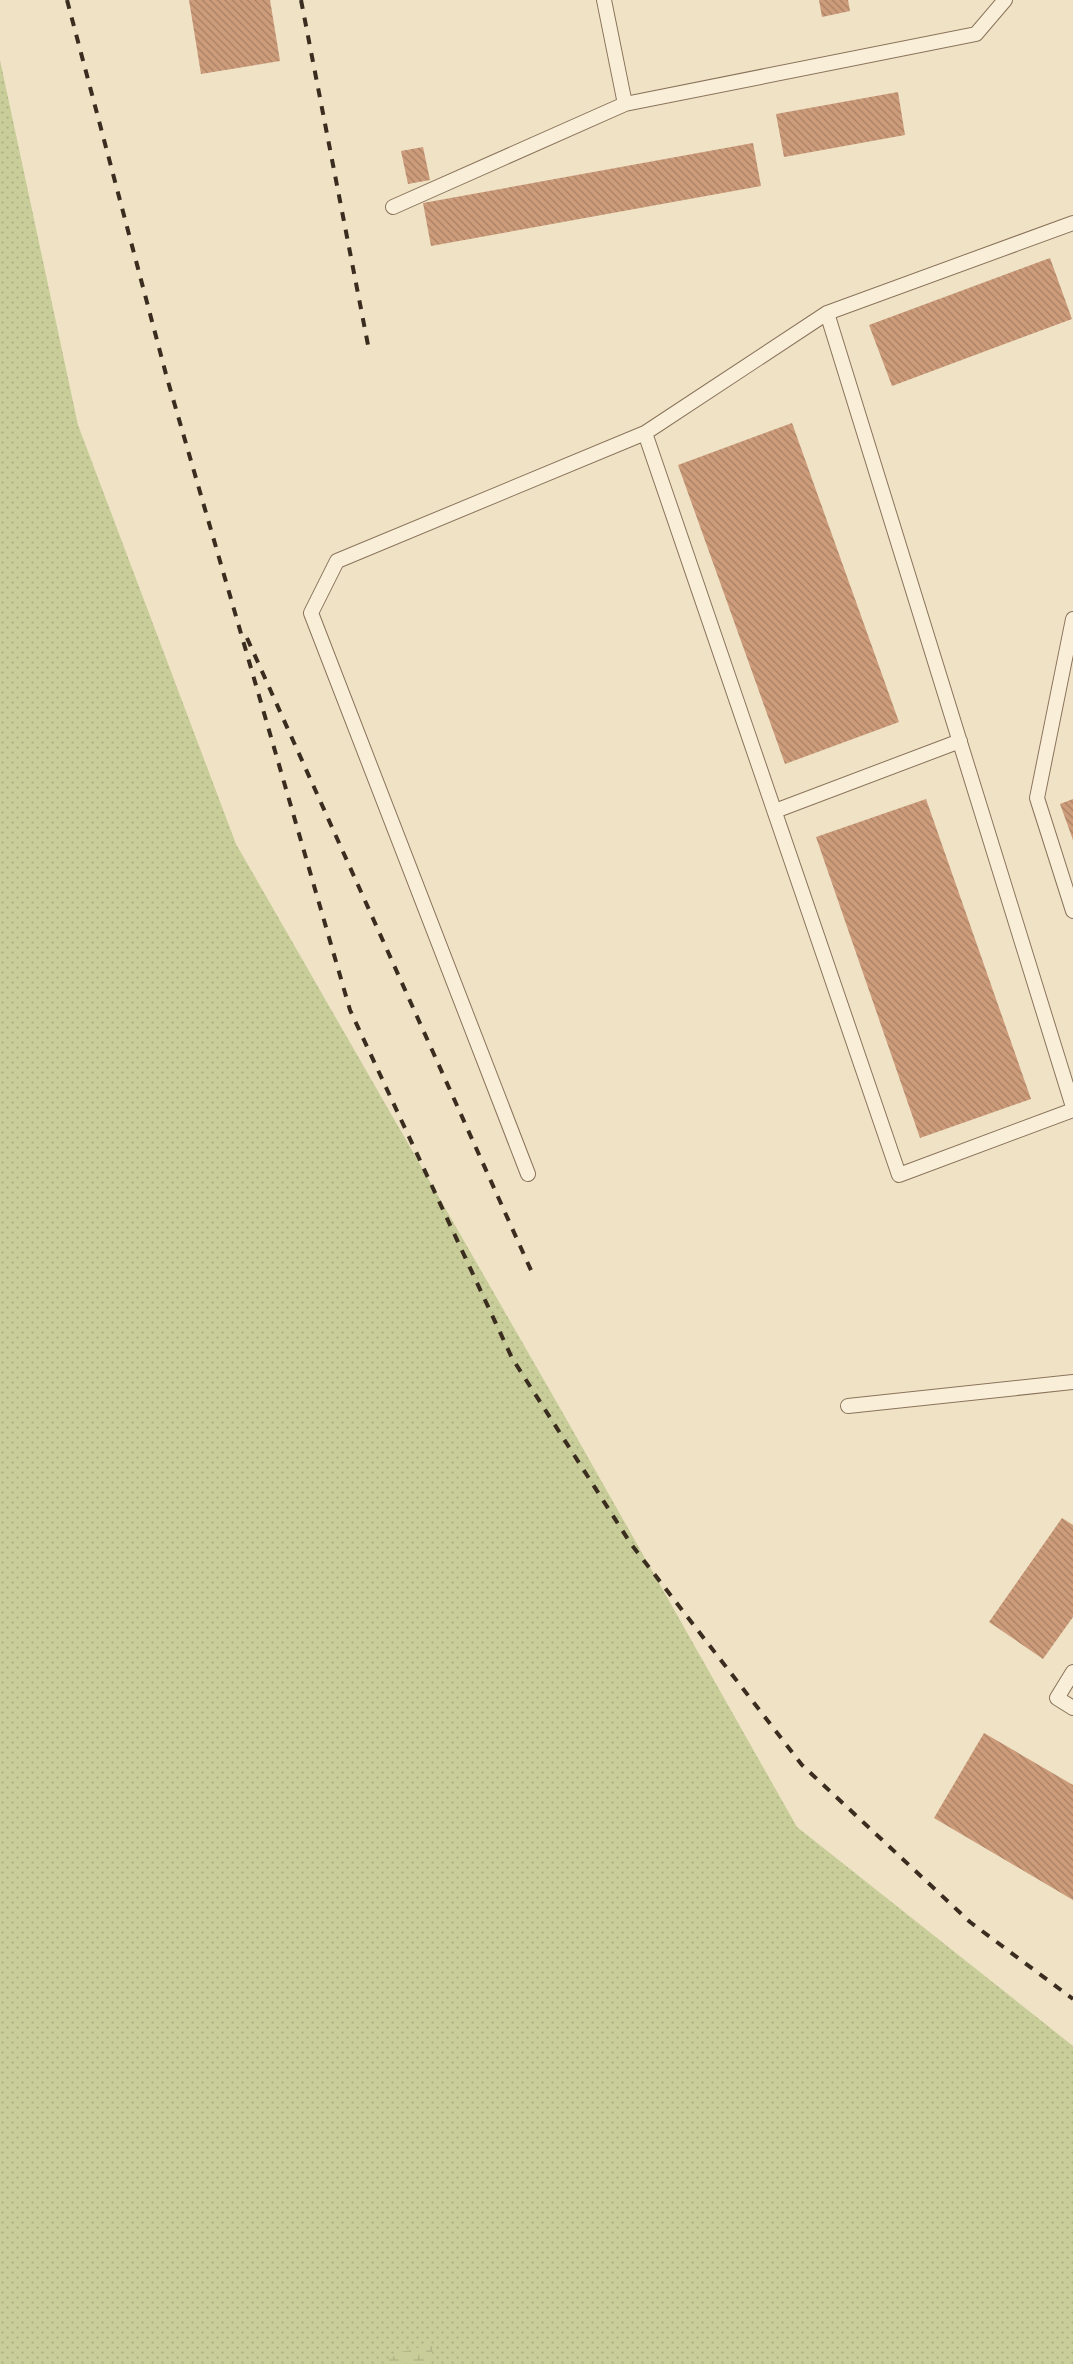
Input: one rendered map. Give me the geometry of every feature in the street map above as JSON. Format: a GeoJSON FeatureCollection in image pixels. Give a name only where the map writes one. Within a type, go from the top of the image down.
{"type":"FeatureCollection","features":[{"type":"Feature","properties":{"kind":"lane"},"geometry":{"type":"LineString","coordinates":[[604,0],[625,104]]}},
{"type":"Feature","properties":{"kind":"lane"},"geometry":{"type":"LineString","coordinates":[[393,207],[625,104],[976,34],[1005,0]]}},
{"type":"Feature","properties":{"kind":"lane"},"geometry":{"type":"LineString","coordinates":[[528,1174],[311,614],[337,562],[645,433],[827,313],[1073,223]]}},
{"type":"Feature","properties":{"kind":"lane"},"geometry":{"type":"LineString","coordinates":[[645,433],[899,1175],[1073,1108],[827,313]]}},
{"type":"Feature","properties":{"kind":"lane"},"geometry":{"type":"LineString","coordinates":[[1073,619],[1037,798],[1073,911]]}},
{"type":"Feature","properties":{"kind":"lane"},"geometry":{"type":"LineString","coordinates":[[774,811],[960,741]]}},
{"type":"Feature","properties":{"kind":"lane"},"geometry":{"type":"LineString","coordinates":[[848,1406],[1073,1382]]}},
{"type":"Feature","properties":{"kind":"lane"},"geometry":{"type":"LineString","coordinates":[[1073,1672],[1057,1698],[1073,1708]]}},
{"type":"Feature","properties":{"kind":"green space"},"geometry":{"type":"Polygon","coordinates":[[[0,60],[78,425],[236,844],[564,1415],[797,1827],[1073,2046],[1073,2364],[0,2364],[0,60]]]}},
{"type":"Feature","properties":{"kind":"green space"},"geometry":{"type":"Polygon","coordinates":[[[436,2343],[427,2364],[383,2364],[398,2353],[436,2343]]]}},
{"type":"Feature","properties":{"kind":"building"},"geometry":{"type":"Polygon","coordinates":[[[189,0],[270,0],[280,61],[201,74],[189,0]]]}},
{"type":"Feature","properties":{"kind":"building"},"geometry":{"type":"Polygon","coordinates":[[[819,0],[848,0],[850,11],[822,17],[819,0]]]}},
{"type":"Feature","properties":{"kind":"building"},"geometry":{"type":"Polygon","coordinates":[[[898,92],[905,135],[784,157],[776,114],[898,92]]]}},
{"type":"Feature","properties":{"kind":"building"},"geometry":{"type":"Polygon","coordinates":[[[753,143],[761,186],[431,246],[423,203],[753,143]]]}},
{"type":"Feature","properties":{"kind":"building"},"geometry":{"type":"Polygon","coordinates":[[[423,147],[430,180],[408,184],[401,151],[423,147]]]}},
{"type":"Feature","properties":{"kind":"building"},"geometry":{"type":"Polygon","coordinates":[[[1050,258],[1072,319],[892,386],[869,325],[1050,258]]]}},
{"type":"Feature","properties":{"kind":"building"},"geometry":{"type":"Polygon","coordinates":[[[792,423],[899,722],[785,764],[678,465],[792,423]]]}},
{"type":"Feature","properties":{"kind":"building"},"geometry":{"type":"Polygon","coordinates":[[[926,799],[1031,1099],[920,1138],[816,837],[926,799]]]}},
{"type":"Feature","properties":{"kind":"building"},"geometry":{"type":"Polygon","coordinates":[[[1073,799],[1073,840],[1060,804],[1073,799]]]}},
{"type":"Feature","properties":{"kind":"building"},"geometry":{"type":"Polygon","coordinates":[[[1062,1518],[1073,1525],[1073,1617],[1043,1659],[989,1622],[1062,1518]]]}},
{"type":"Feature","properties":{"kind":"building"},"geometry":{"type":"Polygon","coordinates":[[[984,1733],[1073,1785],[1073,1900],[934,1818],[984,1733]]]}},
{"type":"Feature","properties":{"kind":"railway"},"geometry":{"type":"LineString","coordinates":[[67,0],[167,378],[350,1010],[512,1358],[631,1544],[802,1765],[970,1922],[1073,1999]]}},
{"type":"Feature","properties":{"kind":"railway"},"geometry":{"type":"LineString","coordinates":[[301,0],[368,345]]}},
{"type":"Feature","properties":{"kind":"railway"},"geometry":{"type":"LineString","coordinates":[[247,638],[534,1277]]}}]}
